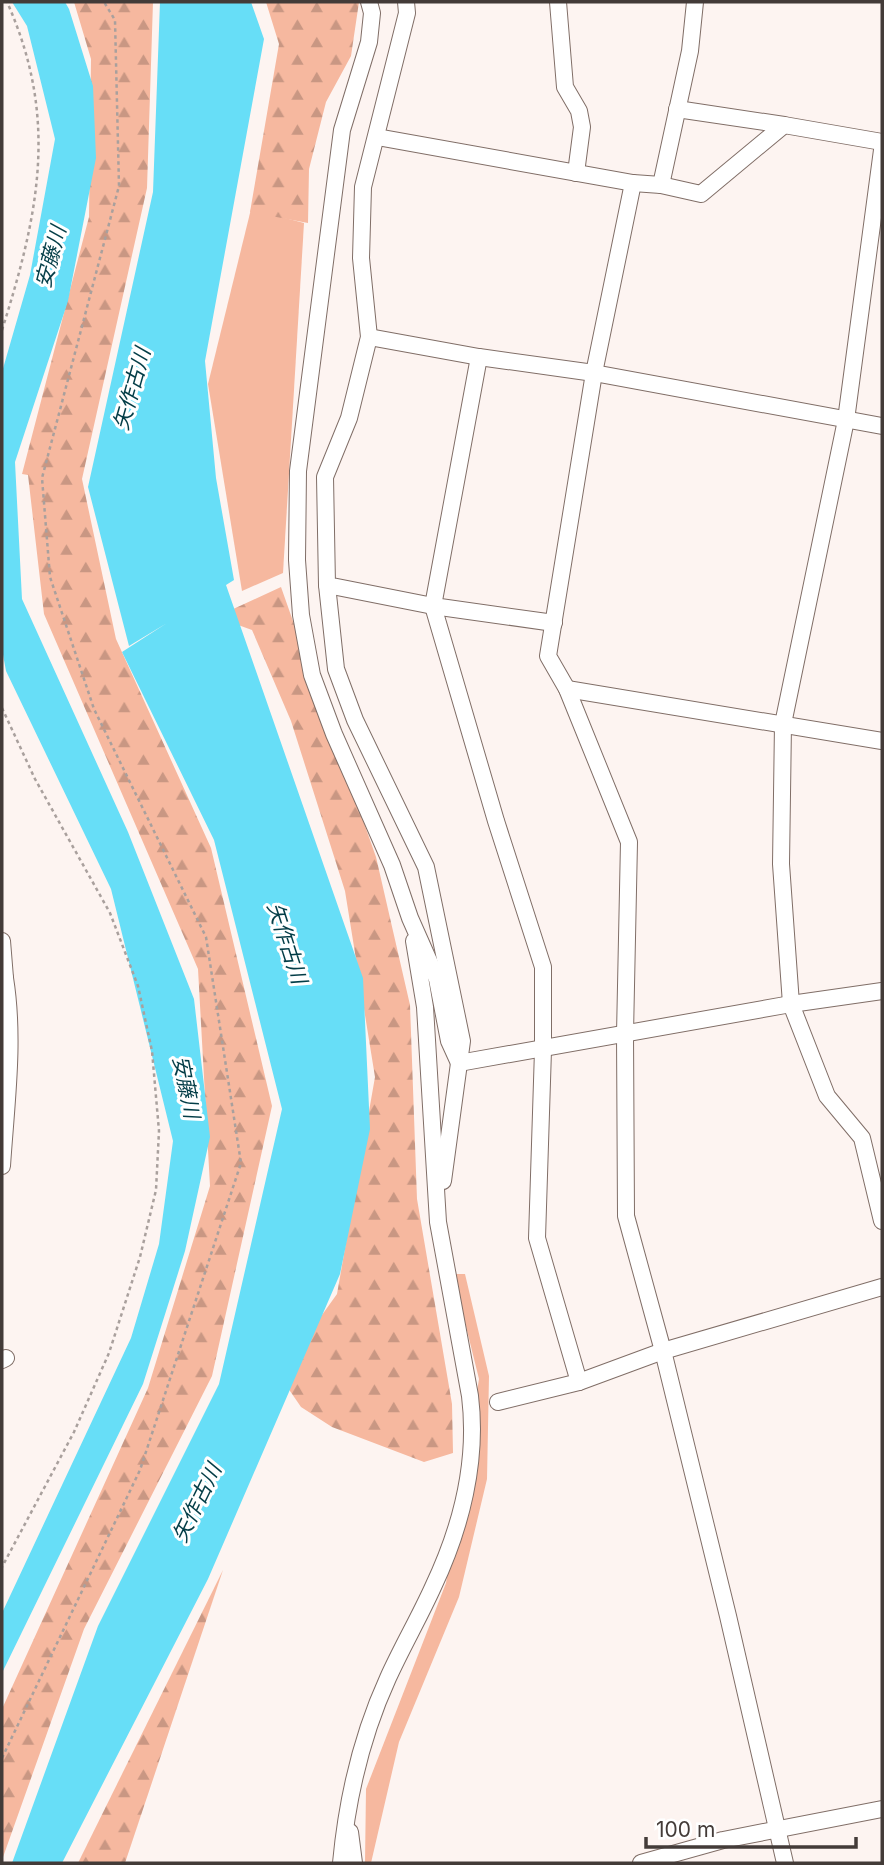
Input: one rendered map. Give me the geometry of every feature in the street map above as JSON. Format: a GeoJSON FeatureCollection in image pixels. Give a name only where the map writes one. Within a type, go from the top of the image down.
{"type":"FeatureCollection","features":[{"type":"Feature","properties":{"kind":"street"},"geometry":{"type":"LineString","coordinates":[[369,2],[372,13],[369,42],[342,130],[297,477],[302,615],[312,675],[334,734],[393,866],[410,918],[437,979],[449,1041],[459,1063]]}},
{"type":"Feature","properties":{"kind":"street"},"geometry":{"type":"LineString","coordinates":[[406,2],[407,13],[363,187],[361,258],[369,337],[349,418],[325,477],[327,585],[336,668],[355,720],[426,867],[462,1041],[438,1222]]}},
{"type":"Feature","properties":{"kind":"street"},"geometry":{"type":"LineString","coordinates":[[558,2],[565,87],[579,111],[582,127],[576,173]]}},
{"type":"Feature","properties":{"kind":"street"},"geometry":{"type":"LineString","coordinates":[[662,185],[690,51],[695,2]]}},
{"type":"Feature","properties":{"kind":"street"},"geometry":{"type":"LineString","coordinates":[[677,110],[882,142]]}},
{"type":"Feature","properties":{"kind":"street"},"geometry":{"type":"LineString","coordinates":[[377,137],[633,183],[662,185],[701,194],[784,125]]}},
{"type":"Feature","properties":{"kind":"street"},"geometry":{"type":"LineString","coordinates":[[882,150],[846,420],[783,724],[781,864],[791,1004],[827,1096],[862,1138],[882,1221]]}},
{"type":"Feature","properties":{"kind":"street"},"geometry":{"type":"LineString","coordinates":[[633,183],[594,373],[548,656],[567,689],[629,842],[625,1034],[626,1216],[663,1351],[785,1863]]}},
{"type":"Feature","properties":{"kind":"street"},"geometry":{"type":"LineString","coordinates":[[369,337],[479,357],[594,373],[882,426]]}},
{"type":"Feature","properties":{"kind":"street"},"geometry":{"type":"LineString","coordinates":[[479,357],[433,606],[543,967],[537,1238],[579,1382]]}},
{"type":"Feature","properties":{"kind":"street"},"geometry":{"type":"LineString","coordinates":[[327,585],[433,606],[554,623]]}},
{"type":"Feature","properties":{"kind":"street"},"geometry":{"type":"LineString","coordinates":[[567,689],[882,741]]}},
{"type":"Feature","properties":{"kind":"street"},"geometry":{"type":"LineString","coordinates":[[341,1863],[346,1809],[365,1737],[387,1679],[434,1584],[461,1514],[472,1452],[474,1424],[470,1396],[438,1222],[426,1018],[410,918]]}},
{"type":"Feature","properties":{"kind":"street"},"geometry":{"type":"LineString","coordinates":[[2,941],[10,1042],[2,1166]]}},
{"type":"Feature","properties":{"kind":"street"},"geometry":{"type":"LineString","coordinates":[[459,1063],[791,1004],[882,991]]}},
{"type":"Feature","properties":{"kind":"street"},"geometry":{"type":"LineString","coordinates":[[498,1402],[579,1382],[663,1351],[882,1287]]}},
{"type":"Feature","properties":{"kind":"street"},"geometry":{"type":"LineString","coordinates":[[346,1809],[354,1863]]}},
{"type":"Feature","properties":{"kind":"street"},"geometry":{"type":"LineString","coordinates":[[641,1863],[723,1840],[882,1809]]}},
{"type":"Feature","properties":{"kind":"path"},"geometry":{"type":"LineString","coordinates":[[2,330],[22,266],[37,182],[40,129],[34,85],[22,34],[7,2]]}},
{"type":"Feature","properties":{"kind":"path"},"geometry":{"type":"LineString","coordinates":[[2,1758],[140,1470],[241,1163],[206,937],[94,709],[50,578],[42,478],[119,186],[115,20],[104,2]]}},
{"type":"Feature","properties":{"kind":"path"},"geometry":{"type":"LineString","coordinates":[[2,708],[35,779],[110,913],[138,986],[152,1051],[159,1131],[156,1190],[140,1257],[109,1353],[75,1432],[2,1567]]}},
{"type":"Feature","properties":{"kind":"green space"},"geometry":{"type":"Polygon","coordinates":[[[74,2],[153,2],[147,188],[82,479],[116,639],[211,848],[272,1106],[212,1376],[84,1629],[2,1860],[2,1709],[148,1388],[210,1186],[198,969],[44,614],[28,475],[22,474],[89,217],[91,59],[74,2]]]}},
{"type":"Feature","properties":{"kind":"green space"},"geometry":{"type":"Polygon","coordinates":[[[266,2],[359,2],[351,56],[326,102],[309,169],[308,223],[250,212],[279,44],[266,2]]]}},
{"type":"Feature","properties":{"kind":"green space"},"geometry":{"type":"Polygon","coordinates":[[[251,209],[304,223],[283,573],[242,591],[208,384],[251,209]]]}},
{"type":"Feature","properties":{"kind":"green space"},"geometry":{"type":"Polygon","coordinates":[[[281,587],[376,857],[410,1005],[417,1199],[452,1404],[453,1453],[424,1462],[332,1427],[301,1407],[279,1375],[337,1294],[375,1077],[345,891],[291,721],[252,630],[216,617],[281,587]]]}},
{"type":"Feature","properties":{"kind":"green space"},"geometry":{"type":"Polygon","coordinates":[[[453,1274],[465,1274],[489,1376],[487,1479],[459,1597],[399,1742],[371,1863],[365,1863],[366,1789],[446,1583],[479,1379],[453,1274]]]}},
{"type":"Feature","properties":{"kind":"green space"},"geometry":{"type":"Polygon","coordinates":[[[223,1570],[125,1863],[78,1863],[223,1570]]]}},
{"type":"Feature","properties":{"kind":"water","name":"安藤川"},"geometry":{"type":"Polygon","coordinates":[[[12,2],[65,2],[69,9],[93,86],[96,158],[68,301],[15,462],[22,599],[128,832],[194,999],[210,1137],[185,1251],[143,1384],[2,1673],[2,1613],[131,1338],[159,1244],[173,1141],[111,889],[6,671],[2,649],[2,372],[30,275],[55,139],[27,26],[12,2]]]}},
{"type":"Feature","properties":{"kind":"water","name":"矢作古川"},"geometry":{"type":"Polygon","coordinates":[[[160,2],[251,2],[264,39],[205,361],[216,478],[234,580],[226,585],[363,978],[370,1129],[340,1274],[208,1579],[62,1863],[12,1863],[98,1626],[219,1384],[282,1109],[214,840],[122,652],[167,623],[129,646],[88,487],[153,192],[160,2]]]}}]}
